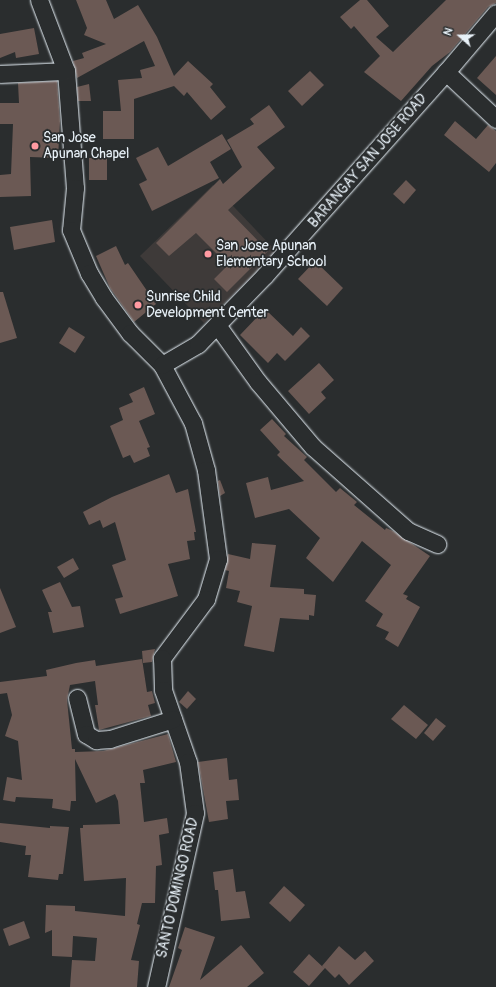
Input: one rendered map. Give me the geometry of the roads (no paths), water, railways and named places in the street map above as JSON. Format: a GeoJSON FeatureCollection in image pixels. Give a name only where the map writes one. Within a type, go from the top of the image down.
{"type":"FeatureCollection","features":[{"type":"Feature","properties":{"kind":"street","name":"SANTO DOMINGO ROAD"},"geometry":{"type":"LineString","coordinates":[[39,0],[66,71],[74,188],[71,230],[89,273],[104,298],[130,333],[162,365],[194,430],[206,470],[218,559],[206,599],[162,658],[163,690],[174,718],[188,762],[195,813],[156,987]]}},
{"type":"Feature","properties":{"kind":"street","name":"BARANGAY SAN JOSE ROAD"},"geometry":{"type":"LineString","coordinates":[[162,365],[198,344],[218,325],[304,234],[496,13]]}},
{"type":"Feature","properties":{"kind":"street"},"geometry":{"type":"LineString","coordinates":[[0,74],[66,71]]}},
{"type":"Feature","properties":{"kind":"street"},"geometry":{"type":"LineString","coordinates":[[446,72],[496,119]]}},
{"type":"Feature","properties":{"kind":"street"},"geometry":{"type":"LineString","coordinates":[[218,325],[258,382],[312,447],[408,531],[437,544]]}},
{"type":"Feature","properties":{"kind":"street"},"geometry":{"type":"LineString","coordinates":[[77,698],[86,734],[96,740],[110,739],[174,718]]}},
{"type":"Feature","properties":{"kind":"place","name":"San Jose Apunan Chapel"},"geometry":{"type":"Point","coordinates":[35,146]}},
{"type":"Feature","properties":{"kind":"place","name":"San Jose Apunan Elementary School"},"geometry":{"type":"Point","coordinates":[208,254]}},
{"type":"Feature","properties":{"kind":"place","name":"Sunrise Child Development Center"},"geometry":{"type":"Point","coordinates":[138,305]}}]}
